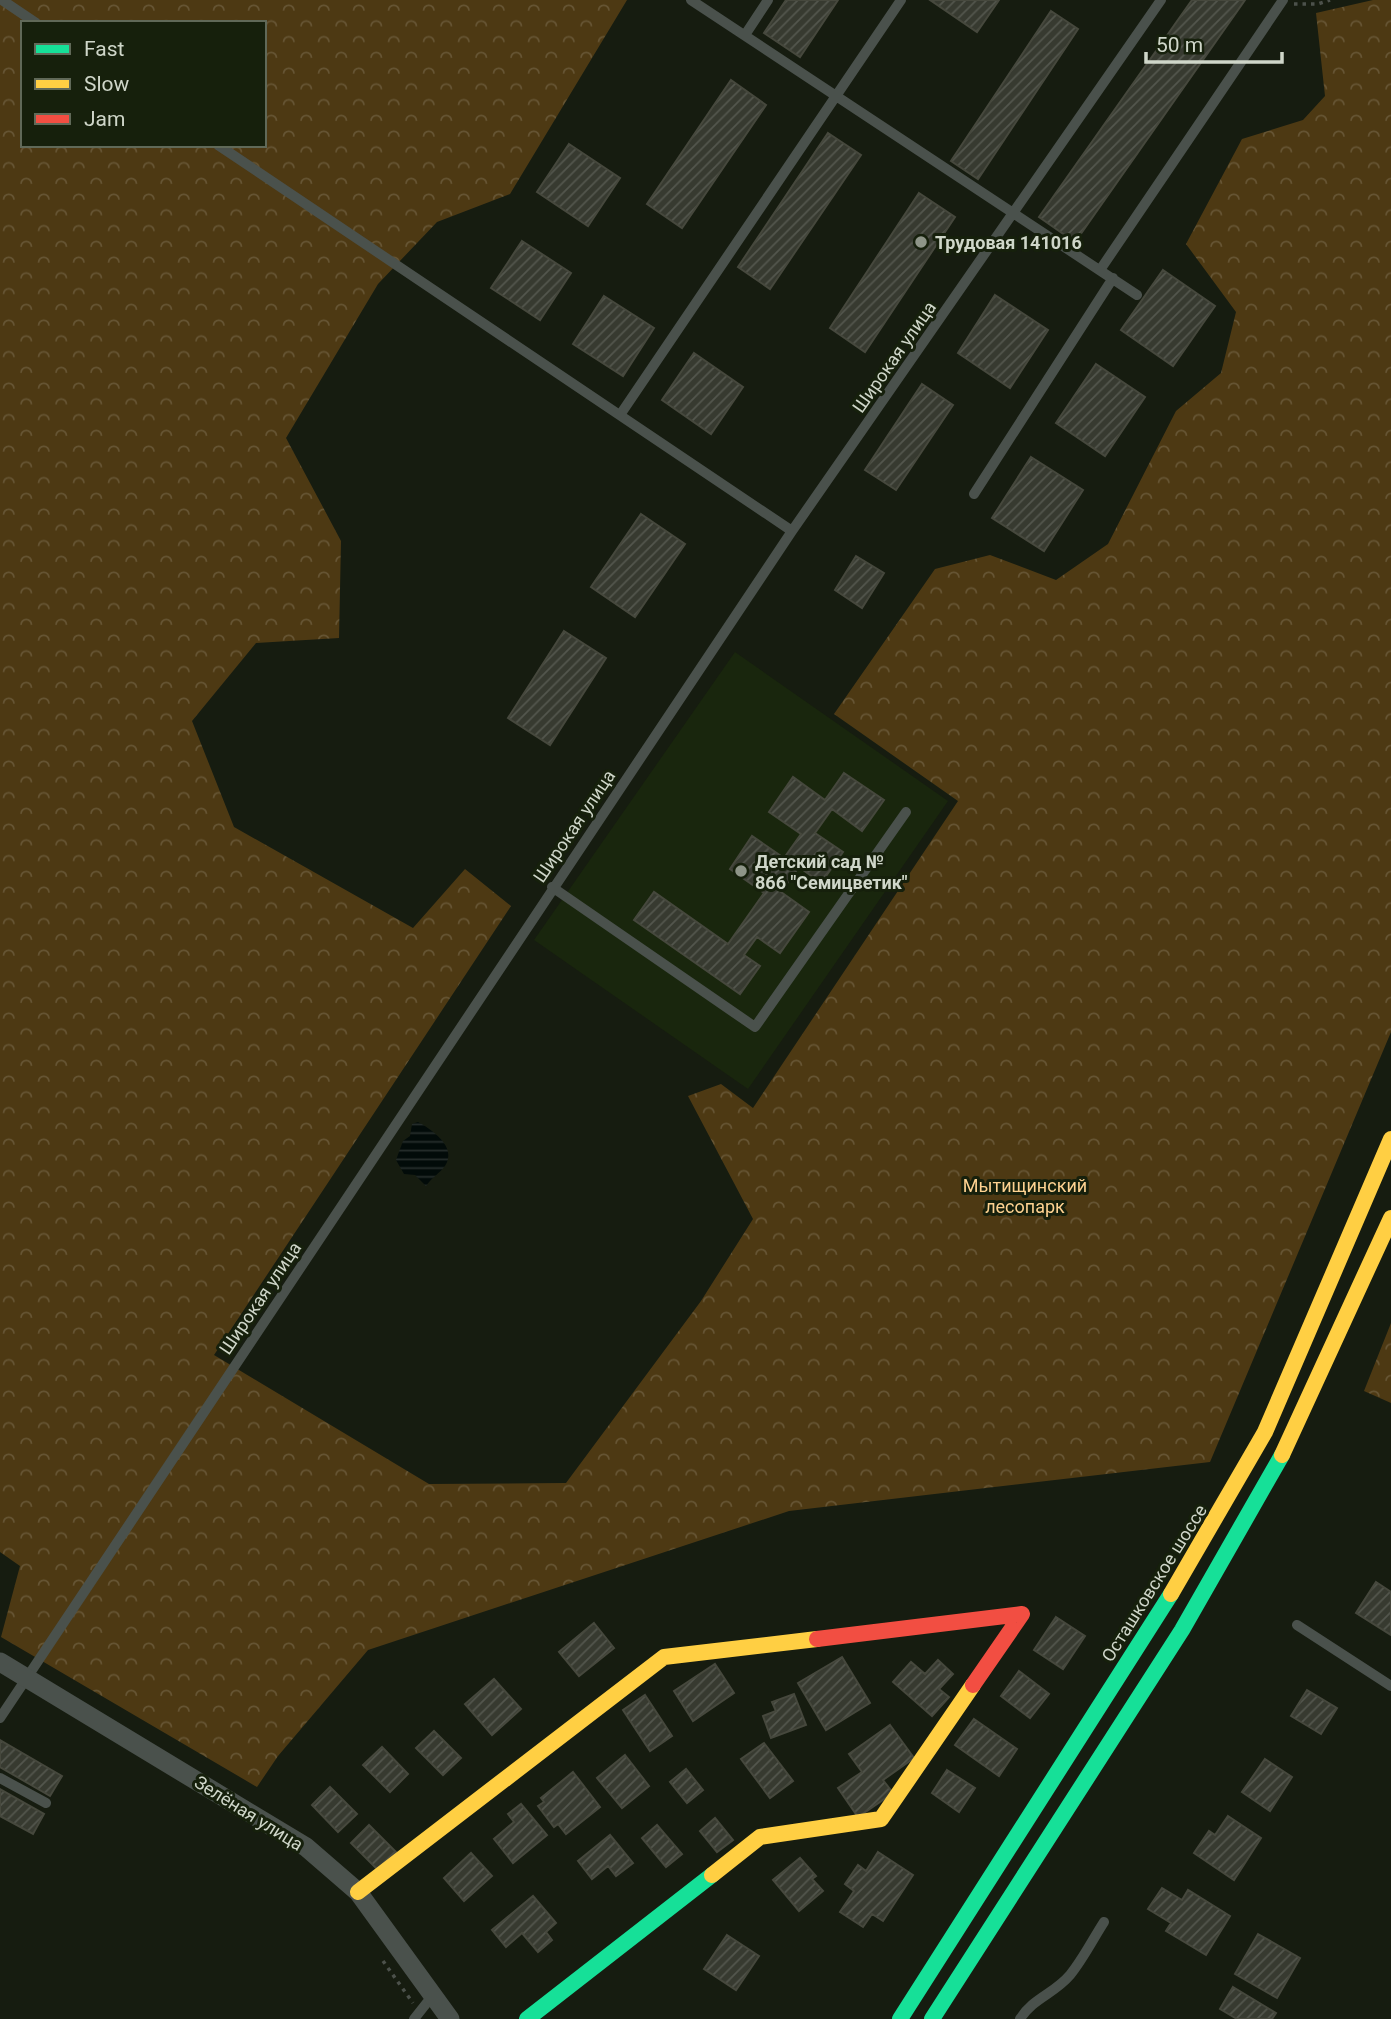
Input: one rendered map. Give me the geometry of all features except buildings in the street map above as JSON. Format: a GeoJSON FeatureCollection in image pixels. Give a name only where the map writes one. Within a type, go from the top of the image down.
{"type":"FeatureCollection","features":[{"type":"Feature","properties":{"kind":"main road","name":"Осташковское шоссе"},"geometry":{"type":"LineString","coordinates":[[900,2019],[1195,1557],[1265,1432],[1391,1139]]}},
{"type":"Feature","properties":{"kind":"main road"},"geometry":{"type":"LineString","coordinates":[[932,2019],[1217,1572],[1288,1444],[1348,1319],[1391,1218]]}},
{"type":"Feature","properties":{"kind":"main road"},"geometry":{"type":"LineString","coordinates":[[358,1892],[664,1657],[1022,1614],[881,1819],[760,1836],[527,2019]]}},
{"type":"Feature","properties":{"kind":"street","name":"Зелёная улица"},"geometry":{"type":"LineString","coordinates":[[0,1662],[306,1847],[358,1892],[450,2019]]}},
{"type":"Feature","properties":{"kind":"lane"},"geometry":{"type":"LineString","coordinates":[[2,0],[33,21]]}},
{"type":"Feature","properties":{"kind":"lane"},"geometry":{"type":"LineString","coordinates":[[691,0],[1137,295]]}},
{"type":"Feature","properties":{"kind":"lane"},"geometry":{"type":"LineString","coordinates":[[744,35],[768,0]]}},
{"type":"Feature","properties":{"kind":"lane"},"geometry":{"type":"LineString","coordinates":[[620,415],[901,0]]}},
{"type":"Feature","properties":{"kind":"lane","name":"Широкая улица"},"geometry":{"type":"LineString","coordinates":[[0,1718],[792,531],[1158,1]]}},
{"type":"Feature","properties":{"kind":"lane"},"geometry":{"type":"LineString","coordinates":[[1100,270],[1284,1]]}},
{"type":"Feature","properties":{"kind":"lane"},"geometry":{"type":"LineString","coordinates":[[221,147],[792,531]]}},
{"type":"Feature","properties":{"kind":"lane"},"geometry":{"type":"LineString","coordinates":[[974,494],[1112,278]]}},
{"type":"Feature","properties":{"kind":"lane"},"geometry":{"type":"LineString","coordinates":[[552,887],[755,1027],[906,812]]}},
{"type":"Feature","properties":{"kind":"lane"},"geometry":{"type":"LineString","coordinates":[[1297,1625],[1391,1686]]}},
{"type":"Feature","properties":{"kind":"lane"},"geometry":{"type":"LineString","coordinates":[[0,1778],[46,1803]]}},
{"type":"Feature","properties":{"kind":"lane"},"geometry":{"type":"LineString","coordinates":[[1020,2019],[1028,2005],[1049,1994],[1070,1975],[1104,1922]]}},
{"type":"Feature","properties":{"kind":"lane"},"geometry":{"type":"LineString","coordinates":[[417,2016],[433,1996]]}},
{"type":"Feature","properties":{"kind":"path"},"geometry":{"type":"LineString","coordinates":[[1284,1],[1299,5],[1330,0]]}},
{"type":"Feature","properties":{"kind":"path"},"geometry":{"type":"LineString","coordinates":[[380,1958],[417,2016]]}},
{"type":"Feature","properties":{"kind":"shaded area","name":"Детский сад № 866 \"Семицветик\""},"geometry":{"type":"Polygon","coordinates":[[[735,652],[948,801],[748,1089],[534,940],[735,652]]]}},
{"type":"Feature","properties":{"kind":"shaded area"},"geometry":{"type":"Polygon","coordinates":[[[418,1122],[441,1140],[448,1152],[445,1166],[426,1186],[415,1175],[404,1174],[396,1160],[403,1141],[410,1136],[412,1124],[418,1122]]]}},
{"type":"Feature","properties":{"kind":"green space","name":"Мытищинский лесопарк"},"geometry":{"type":"Polygon","coordinates":[[[0,0],[627,0],[510,194],[437,222],[378,284],[286,438],[341,541],[339,638],[256,643],[192,721],[234,827],[413,928],[465,869],[511,906],[214,1355],[429,1484],[566,1483],[701,1301],[753,1219],[688,1096],[721,1084],[753,1108],[958,801],[834,714],[935,569],[990,555],[1056,580],[1108,544],[1176,411],[1221,373],[1236,312],[1186,244],[1242,139],[1303,120],[1325,96],[1316,13],[1373,0],[1391,0],[1391,1032],[1210,1462],[789,1511],[368,1650],[278,1756],[257,1787],[1,1637],[20,1566],[0,1552],[0,0]]]}},
{"type":"Feature","properties":{"kind":"green space"},"geometry":{"type":"Polygon","coordinates":[[[1391,1323],[1391,1403],[1364,1391],[1391,1323]]]}},
{"type":"Feature","properties":{"kind":"traffic: fast"},"geometry":{"type":"LineString","coordinates":[[932,2019],[1182,1630],[1282,1455]]}},
{"type":"Feature","properties":{"kind":"traffic: fast"},"geometry":{"type":"LineString","coordinates":[[900,2019],[1171,1594]]}},
{"type":"Feature","properties":{"kind":"traffic: fast"},"geometry":{"type":"LineString","coordinates":[[527,2019],[712,1875]]}},
{"type":"Feature","properties":{"kind":"traffic: slow"},"geometry":{"type":"LineString","coordinates":[[1171,1594],[1265,1432],[1391,1139]]}},
{"type":"Feature","properties":{"kind":"traffic: slow"},"geometry":{"type":"LineString","coordinates":[[1282,1455],[1391,1218]]}},
{"type":"Feature","properties":{"kind":"traffic: slow"},"geometry":{"type":"LineString","coordinates":[[358,1892],[664,1657],[817,1639]]}},
{"type":"Feature","properties":{"kind":"traffic: slow"},"geometry":{"type":"LineString","coordinates":[[712,1875],[760,1837],[881,1819],[973,1685]]}},
{"type":"Feature","properties":{"kind":"traffic: jam"},"geometry":{"type":"LineString","coordinates":[[817,1639],[1022,1614],[973,1685]]}},
{"type":"Feature","properties":{"kind":"place","name":"Трудовая 141016"},"geometry":{"type":"Point","coordinates":[921,242]}},
{"type":"Feature","properties":{"kind":"place","name":"Детский сад № 866 \"Семицветик\""},"geometry":{"type":"Point","coordinates":[741,871]}}]}
